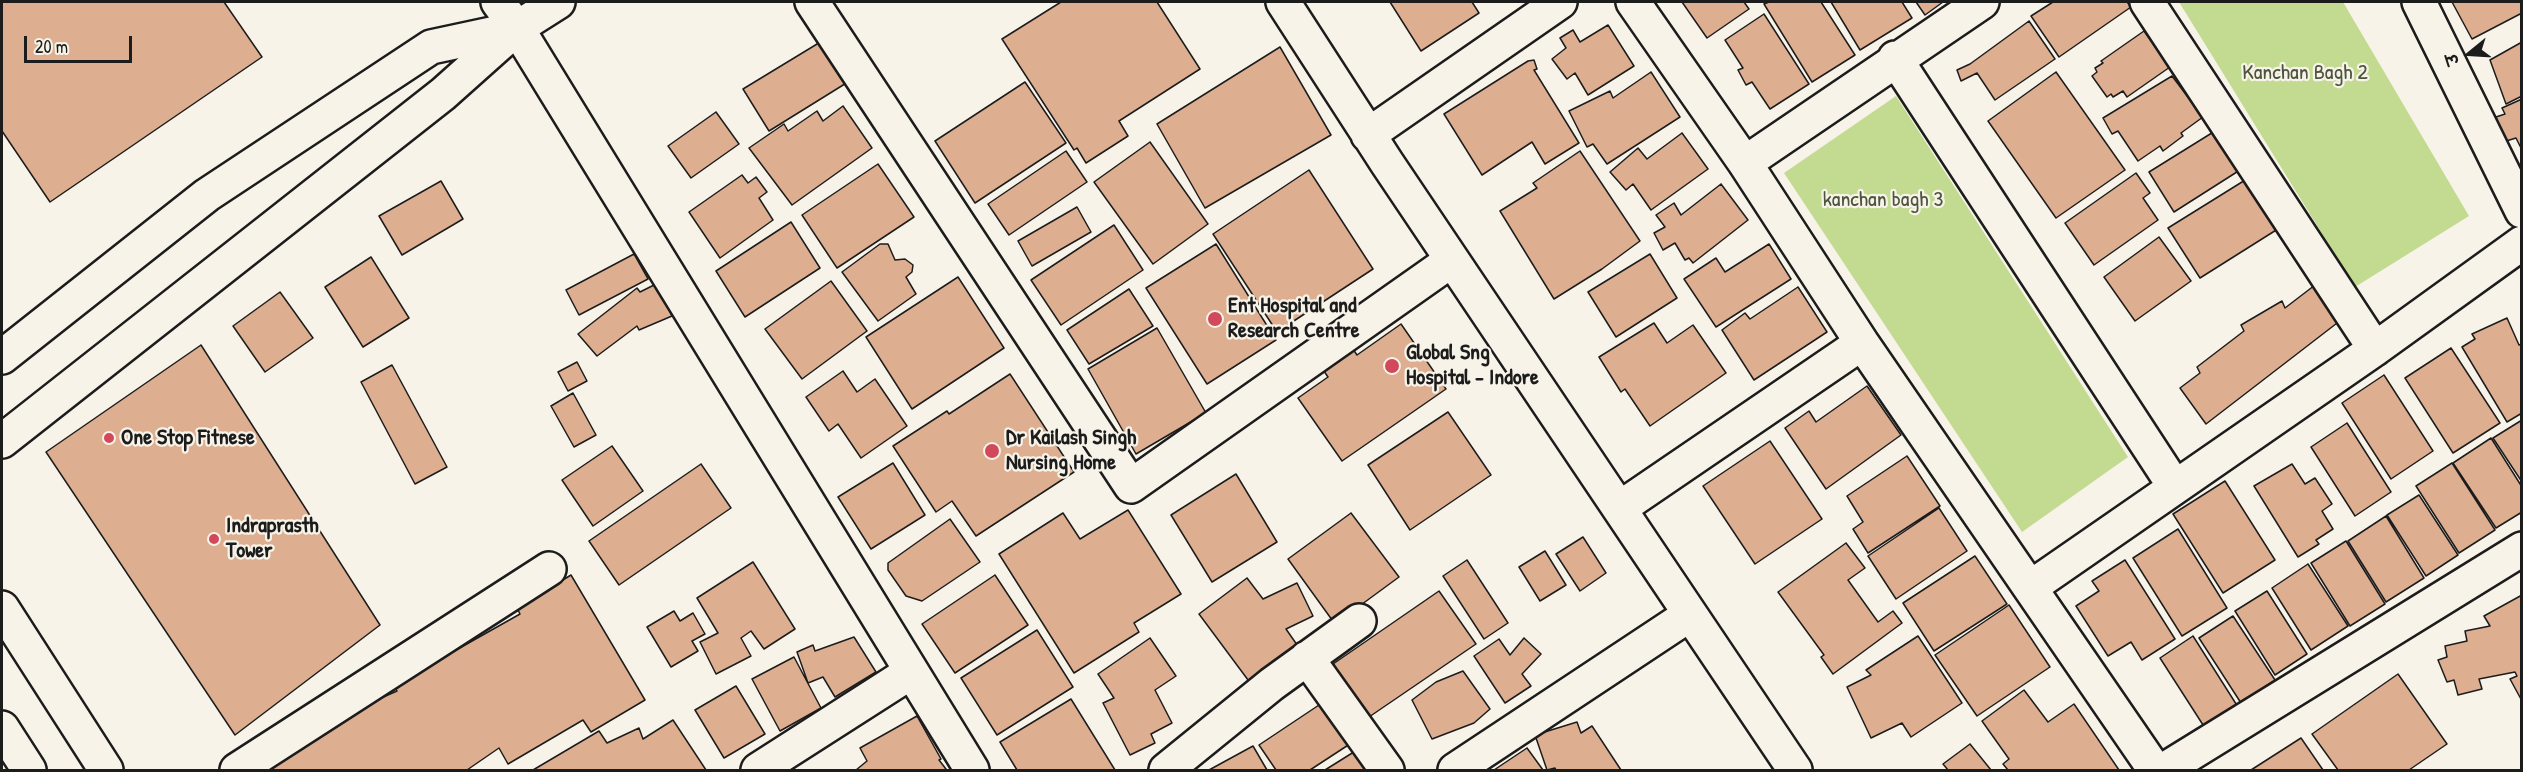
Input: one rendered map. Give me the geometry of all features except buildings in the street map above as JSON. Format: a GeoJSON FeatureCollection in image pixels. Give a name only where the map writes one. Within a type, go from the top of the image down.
{"type":"FeatureCollection","features":[{"type":"Feature","properties":{"kind":"street"},"geometry":{"type":"LineString","coordinates":[[498,2],[517,28],[972,771]]}},
{"type":"Feature","properties":{"kind":"street"},"geometry":{"type":"LineString","coordinates":[[2,441],[443,94],[517,28],[558,2]]}},
{"type":"Feature","properties":{"kind":"street"},"geometry":{"type":"LineString","coordinates":[[812,2],[1131,486],[1452,260]]}},
{"type":"Feature","properties":{"kind":"street"},"geometry":{"type":"LineString","coordinates":[[1283,2],[1368,135],[1795,771]]}},
{"type":"Feature","properties":{"kind":"street"},"geometry":{"type":"LineString","coordinates":[[1368,135],[1560,2]]}},
{"type":"Feature","properties":{"kind":"street"},"geometry":{"type":"LineString","coordinates":[[1633,2],[1745,162],[1862,343],[2155,771]]}},
{"type":"Feature","properties":{"kind":"street"},"geometry":{"type":"LineString","coordinates":[[1745,162],[1895,58],[1982,2]]}},
{"type":"Feature","properties":{"kind":"street"},"geometry":{"type":"LineString","coordinates":[[2147,2],[2375,349]]}},
{"type":"Feature","properties":{"kind":"street"},"geometry":{"type":"LineString","coordinates":[[2419,2],[2522,211]]}},
{"type":"Feature","properties":{"kind":"street"},"geometry":{"type":"LineString","coordinates":[[2,357],[207,195],[431,47],[517,28]]}},
{"type":"Feature","properties":{"kind":"street"},"geometry":{"type":"LineString","coordinates":[[1895,58],[2175,487]]}},
{"type":"Feature","properties":{"kind":"street"},"geometry":{"type":"LineString","coordinates":[[2031,587],[2375,349],[2522,243]]}},
{"type":"Feature","properties":{"kind":"street"},"geometry":{"type":"LineString","coordinates":[[1620,508],[1862,343]]}},
{"type":"Feature","properties":{"kind":"street"},"geometry":{"type":"LineString","coordinates":[[2164,771],[2522,549]]}},
{"type":"Feature","properties":{"kind":"street"},"geometry":{"type":"LineString","coordinates":[[237,771],[549,569]]}},
{"type":"Feature","properties":{"kind":"street"},"geometry":{"type":"LineString","coordinates":[[2,608],[106,771]]}},
{"type":"Feature","properties":{"kind":"street"},"geometry":{"type":"LineString","coordinates":[[1455,771],[1689,615]]}},
{"type":"Feature","properties":{"kind":"street"},"geometry":{"type":"LineString","coordinates":[[1166,771],[1307,658],[1359,621]]}},
{"type":"Feature","properties":{"kind":"street"},"geometry":{"type":"LineString","coordinates":[[1307,658],[1387,771]]}},
{"type":"Feature","properties":{"kind":"street"},"geometry":{"type":"LineString","coordinates":[[758,771],[911,672]]}},
{"type":"Feature","properties":{"kind":"street"},"geometry":{"type":"LineString","coordinates":[[2,728],[29,771]]}},
{"type":"Feature","properties":{"kind":"green space","name":"Kanchan Bagh 2"},"geometry":{"type":"Polygon","coordinates":[[[2179,2],[2343,2],[2469,216],[2355,287],[2179,2]]]}},
{"type":"Feature","properties":{"kind":"green space","name":"kanchan bagh 3"},"geometry":{"type":"Polygon","coordinates":[[[1896,96],[2128,457],[2022,532],[1784,173],[1896,96]]]}},
{"type":"Feature","properties":{"kind":"place","name":"Ent Hospital and Research Centre"},"geometry":{"type":"Point","coordinates":[1215,319]}},
{"type":"Feature","properties":{"kind":"place","name":"Global Sng Hospital - Indore"},"geometry":{"type":"Point","coordinates":[1392,366]}},
{"type":"Feature","properties":{"kind":"place","name":"One Stop Fitnese"},"geometry":{"type":"Point","coordinates":[109,438]}},
{"type":"Feature","properties":{"kind":"place","name":"Dr Kailash Singh Nursing Home"},"geometry":{"type":"Point","coordinates":[992,451]}},
{"type":"Feature","properties":{"kind":"place","name":"Indraprasth Tower"},"geometry":{"type":"Point","coordinates":[214,539]}}]}
